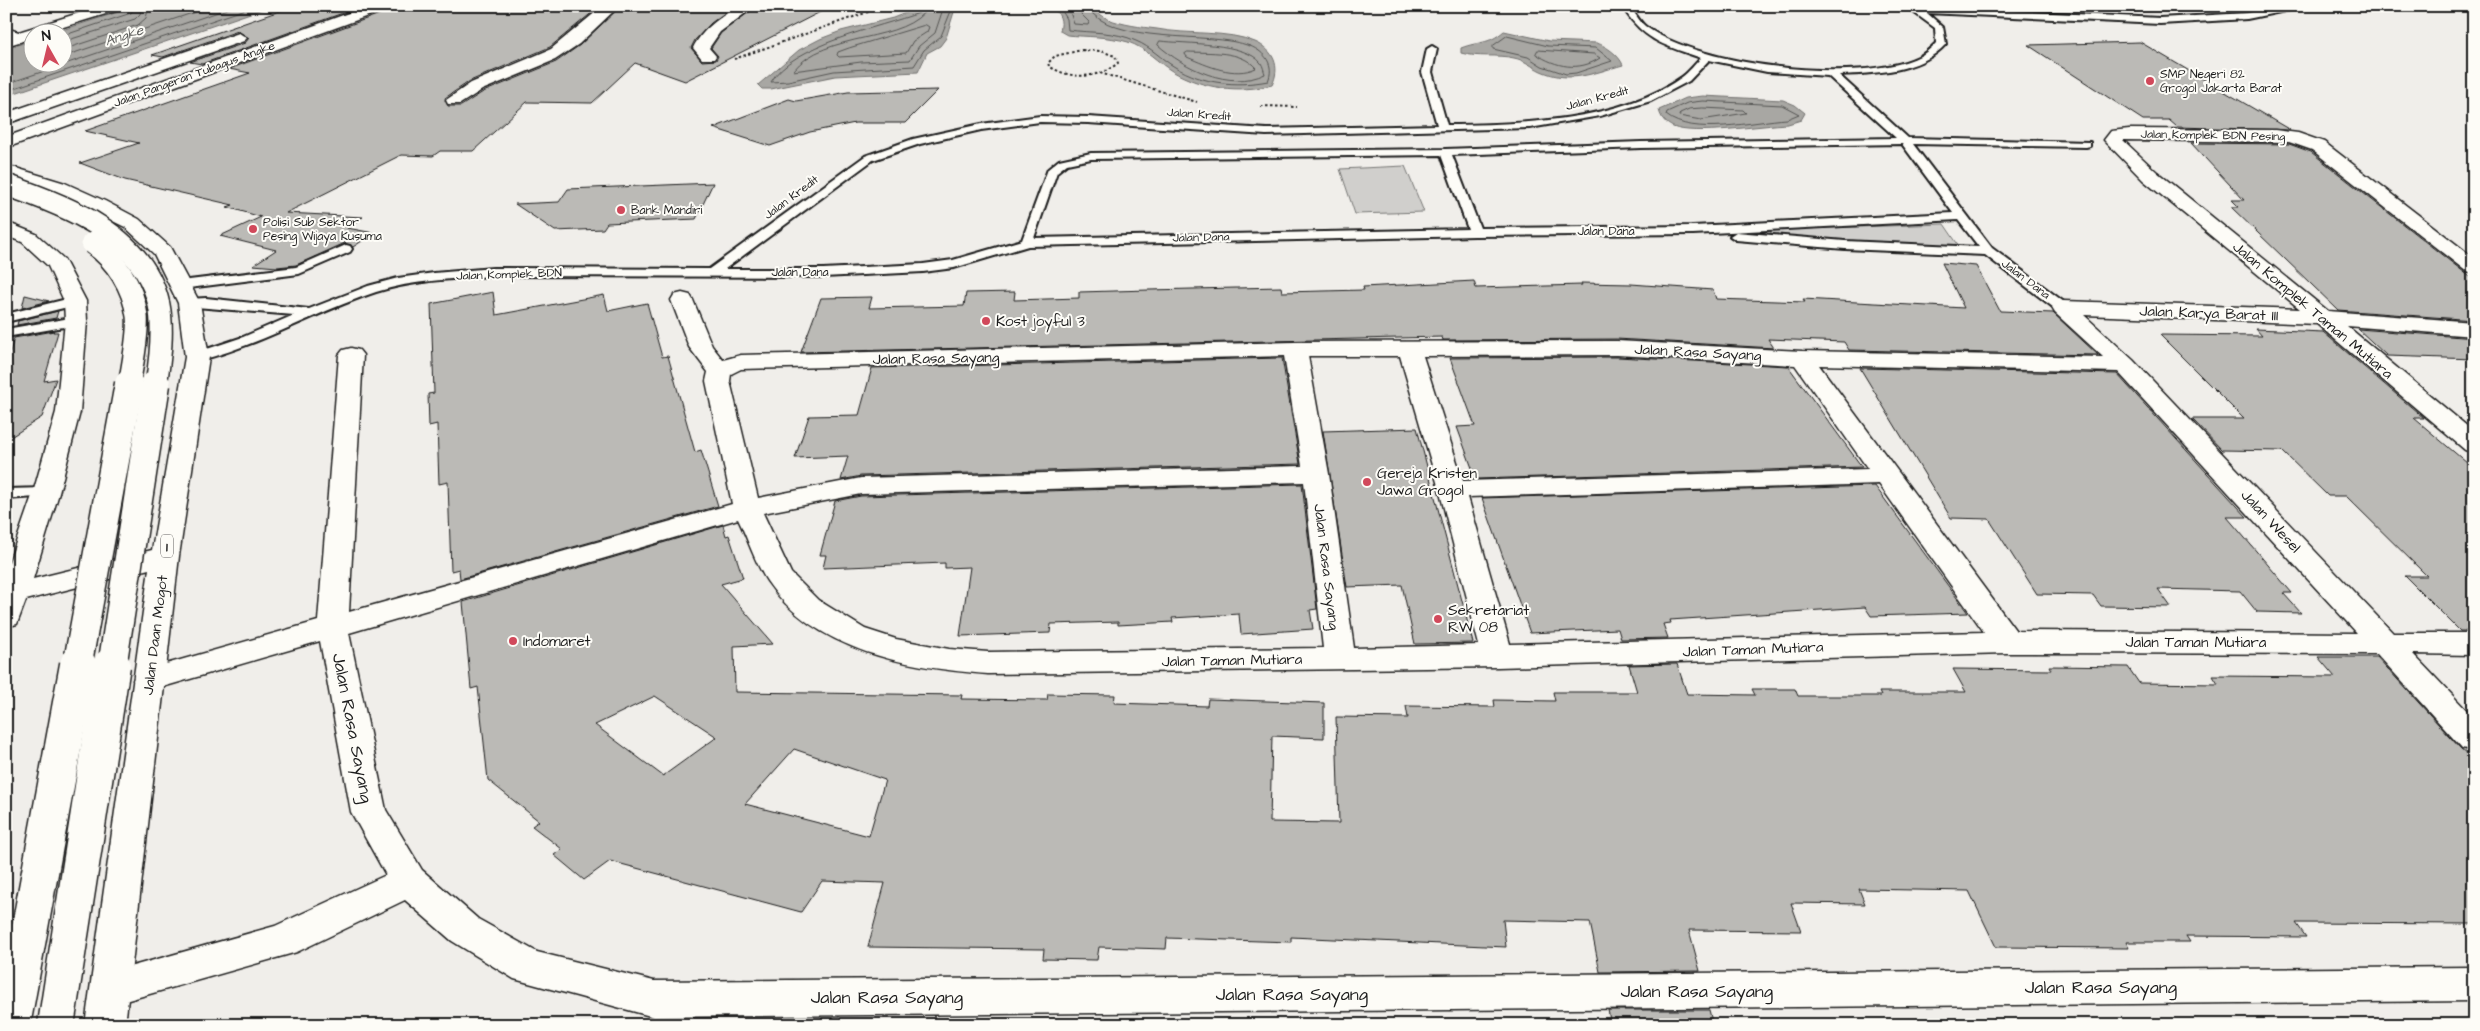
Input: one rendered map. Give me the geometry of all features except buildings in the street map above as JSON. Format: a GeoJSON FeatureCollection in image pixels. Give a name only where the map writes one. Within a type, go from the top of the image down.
{"type":"FeatureCollection","features":[{"type":"Feature","properties":{"kind":"main road"},"geometry":{"type":"LineString","coordinates":[[20,35],[117,6]]}},
{"type":"Feature","properties":{"kind":"main road","name":"Jalan Pangeran Tubagus Angke"},"geometry":{"type":"LineString","coordinates":[[6,143],[382,6]]}},
{"type":"Feature","properties":{"kind":"main road"},"geometry":{"type":"LineString","coordinates":[[454,100],[484,82],[552,56],[612,6]]}},
{"type":"Feature","properties":{"kind":"main road"},"geometry":{"type":"LineString","coordinates":[[708,56],[701,48],[703,40],[722,23],[748,6]]}},
{"type":"Feature","properties":{"kind":"main road","name":"Jalan Pangeran Tubagus Angke"},"geometry":{"type":"LineString","coordinates":[[6,119],[256,32]]}},
{"type":"Feature","properties":{"kind":"main road","name":"Jalan Komplek BDN Pesing"},"geometry":{"type":"LineString","coordinates":[[2150,176],[2113,140],[2117,136],[2129,134],[2275,135],[2309,141],[2318,146],[2474,268]]}},
{"type":"Feature","properties":{"kind":"main road","name":"Jalan Daan Mogot"},"geometry":{"type":"LineString","coordinates":[[6,171],[58,187],[98,205],[132,224],[164,251],[185,294],[197,357],[165,556],[105,1025]]}},
{"type":"Feature","properties":{"kind":"main road","name":"Jalan Komplek Taman Mutiara"},"geometry":{"type":"LineString","coordinates":[[2150,176],[2323,317],[2474,445]]}},
{"type":"Feature","properties":{"kind":"main road"},"geometry":{"type":"LineString","coordinates":[[6,186],[80,215],[122,242],[151,280],[158,300],[160,324],[158,371],[56,1025]]}},
{"type":"Feature","properties":{"kind":"main road"},"geometry":{"type":"LineString","coordinates":[[6,198],[58,220],[109,255],[126,281],[137,317],[132,367],[12,1025]]}},
{"type":"Feature","properties":{"kind":"main road"},"geometry":{"type":"LineString","coordinates":[[6,228],[29,238],[57,263],[76,311],[68,412],[46,493],[12,586]]}},
{"type":"Feature","properties":{"kind":"main road"},"geometry":{"type":"LineString","coordinates":[[682,300],[701,347],[720,371],[718,381],[747,508]]}},
{"type":"Feature","properties":{"kind":"main road","name":"Jalan Karya Barat III"},"geometry":{"type":"LineString","coordinates":[[2063,308],[2323,317],[2474,329]]}},
{"type":"Feature","properties":{"kind":"main road","name":"Jalan Wesel"},"geometry":{"type":"LineString","coordinates":[[2063,308],[2113,365],[2385,642],[2474,739]]}},
{"type":"Feature","properties":{"kind":"main road"},"geometry":{"type":"LineString","coordinates":[[1409,348],[1452,489],[1498,656]]}},
{"type":"Feature","properties":{"kind":"main road","name":"Jalan Rasa Sayang"},"geometry":{"type":"LineString","coordinates":[[720,371],[726,366],[741,362],[1409,348],[1617,348],[1802,358],[2113,365]]}},
{"type":"Feature","properties":{"kind":"main road","name":"Jalan Rasa Sayang"},"geometry":{"type":"LineString","coordinates":[[1295,349],[1316,474],[1340,659]]}},
{"type":"Feature","properties":{"kind":"main road","name":"Jalan Rasa Sayang"},"geometry":{"type":"LineString","coordinates":[[351,355],[333,628],[369,812],[409,880],[465,930],[528,968],[654,999],[2474,984]]}},
{"type":"Feature","properties":{"kind":"main road"},"geometry":{"type":"LineString","coordinates":[[1802,358],[2007,642]]}},
{"type":"Feature","properties":{"kind":"main road"},"geometry":{"type":"LineString","coordinates":[[149,680],[747,508],[861,486],[1316,474]]}},
{"type":"Feature","properties":{"kind":"main road"},"geometry":{"type":"LineString","coordinates":[[1452,489],[1887,476]]}},
{"type":"Feature","properties":{"kind":"main road","name":"Jalan Taman Mutiara"},"geometry":{"type":"LineString","coordinates":[[747,508],[779,577],[808,607],[854,636],[892,649],[966,662],[1498,656],[2007,642],[2385,642]]}},
{"type":"Feature","properties":{"kind":"main road"},"geometry":{"type":"LineString","coordinates":[[12,586],[165,556]]}},
{"type":"Feature","properties":{"kind":"main road"},"geometry":{"type":"LineString","coordinates":[[2385,642],[2474,644]]}},
{"type":"Feature","properties":{"kind":"main road"},"geometry":{"type":"LineString","coordinates":[[111,988],[283,940],[409,880]]}},
{"type":"Feature","properties":{"kind":"lane"},"geometry":{"type":"LineString","coordinates":[[1631,6],[1629,11],[1640,27],[1666,43],[1707,57],[1767,69],[1831,73],[1884,69],[1922,59],[1941,44],[1939,27],[1914,8]]}},
{"type":"Feature","properties":{"kind":"lane"},"geometry":{"type":"LineString","coordinates":[[2023,6],[2032,16]]}},
{"type":"Feature","properties":{"kind":"lane"},"geometry":{"type":"LineString","coordinates":[[1914,8],[2032,16],[2160,21],[2247,16],[2306,6]]}},
{"type":"Feature","properties":{"kind":"lane"},"geometry":{"type":"LineString","coordinates":[[1432,48],[1426,72],[1444,128]]}},
{"type":"Feature","properties":{"kind":"lane","name":"Jalan Kredit"},"geometry":{"type":"LineString","coordinates":[[713,272],[836,180],[870,158],[917,141],[981,127],[1040,119],[1088,120],[1266,132],[1509,127],[1548,124],[1586,116],[1638,101],[1666,90],[1686,78],[1707,57]]}},
{"type":"Feature","properties":{"kind":"lane"},"geometry":{"type":"LineString","coordinates":[[1831,73],[1905,142]]}},
{"type":"Feature","properties":{"kind":"lane"},"geometry":{"type":"LineString","coordinates":[[1027,242],[1052,171],[1063,162],[1091,156],[1445,152],[1641,145],[1905,142],[2086,144]]}},
{"type":"Feature","properties":{"kind":"lane","name":"Jalan Dana"},"geometry":{"type":"LineString","coordinates":[[1905,142],[1988,251],[2063,308]]}},
{"type":"Feature","properties":{"kind":"lane"},"geometry":{"type":"LineString","coordinates":[[1445,152],[1475,232]]}},
{"type":"Feature","properties":{"kind":"lane"},"geometry":{"type":"LineString","coordinates":[[6,186],[58,187]]}},
{"type":"Feature","properties":{"kind":"lane","name":"Jalan Dana"},"geometry":{"type":"LineString","coordinates":[[713,272],[823,273],[938,267],[984,256],[1027,242],[1475,232],[1693,230],[1960,216]]}},
{"type":"Feature","properties":{"kind":"lane","name":"Jalan Dana"},"geometry":{"type":"LineString","coordinates":[[1693,230],[1845,245],[1988,251]]}},
{"type":"Feature","properties":{"kind":"lane"},"geometry":{"type":"LineString","coordinates":[[185,294],[299,270],[346,249]]}},
{"type":"Feature","properties":{"kind":"lane","name":"Jalan Komplek BDN"},"geometry":{"type":"LineString","coordinates":[[197,357],[311,313],[399,282],[440,276],[494,272],[713,272]]}},
{"type":"Feature","properties":{"kind":"lane","name":"Jalan Komplek BDN"},"geometry":{"type":"LineString","coordinates":[[185,294],[206,302],[311,313]]}},
{"type":"Feature","properties":{"kind":"lane"},"geometry":{"type":"LineString","coordinates":[[6,318],[76,311]]}},
{"type":"Feature","properties":{"kind":"lane"},"geometry":{"type":"LineString","coordinates":[[6,333],[76,311]]}},
{"type":"Feature","properties":{"kind":"lane"},"geometry":{"type":"LineString","coordinates":[[6,494],[46,493]]}},
{"type":"Feature","properties":{"kind":"path"},"geometry":{"type":"LineString","coordinates":[[733,60],[787,39],[885,6]]}},
{"type":"Feature","properties":{"kind":"path"},"geometry":{"type":"LineString","coordinates":[[1100,73],[1114,67],[1118,63],[1115,56],[1101,51],[1077,50],[1055,56],[1048,63],[1053,70],[1059,72],[1079,75],[1100,73],[1201,103]]}},
{"type":"Feature","properties":{"kind":"path"},"geometry":{"type":"LineString","coordinates":[[1259,106],[1292,106],[1300,108]]}},
{"type":"Feature","properties":{"kind":"shaded area"},"geometry":{"type":"Polygon","coordinates":[[[1405,166],[1424,212],[1355,214],[1340,169],[1405,166]]]}},
{"type":"Feature","properties":{"kind":"shaded area"},"geometry":{"type":"Polygon","coordinates":[[[1944,224],[1959,246],[1772,236],[1770,230],[1944,224]]]}},
{"type":"Feature","properties":{"kind":"water","name":"Angke"},"geometry":{"type":"Polygon","coordinates":[[[137,6],[271,6],[6,96],[6,49],[22,43],[22,72],[72,72],[72,27],[137,6]]]}},
{"type":"Feature","properties":{"kind":"water"},"geometry":{"type":"Polygon","coordinates":[[[923,6],[970,6],[954,12],[946,38],[940,46],[927,53],[918,72],[835,76],[771,89],[762,89],[758,85],[799,50],[820,39],[841,31],[893,18],[923,6]]]}},
{"type":"Feature","properties":{"kind":"water"},"geometry":{"type":"Polygon","coordinates":[[[1051,6],[1085,6],[1092,8],[1108,19],[1132,26],[1244,38],[1262,45],[1271,54],[1276,66],[1275,78],[1272,85],[1247,89],[1221,88],[1196,82],[1172,71],[1140,48],[1128,42],[1067,35],[1060,31],[1060,17],[1051,6]]]}},
{"type":"Feature","properties":{"kind":"water"},"geometry":{"type":"Polygon","coordinates":[[[1504,31],[1549,41],[1597,43],[1612,51],[1623,65],[1582,76],[1562,77],[1541,71],[1514,58],[1461,53],[1461,48],[1488,41],[1504,31]]]}},
{"type":"Feature","properties":{"kind":"water"},"geometry":{"type":"Polygon","coordinates":[[[1703,96],[1783,100],[1795,105],[1805,113],[1801,120],[1788,124],[1696,130],[1673,127],[1666,122],[1659,110],[1686,98],[1703,96]]]}},
{"type":"Feature","properties":{"kind":"place","name":"SMP Negeri 82 Grogol Jakarta Barat"},"geometry":{"type":"Point","coordinates":[2150,81]}},
{"type":"Feature","properties":{"kind":"place","name":"Bank Mandiri"},"geometry":{"type":"Point","coordinates":[621,210]}},
{"type":"Feature","properties":{"kind":"place","name":"Polisi Sub Sektor Pesing Wijaya Kusuma"},"geometry":{"type":"Point","coordinates":[253,229]}},
{"type":"Feature","properties":{"kind":"place","name":"Kost joyful 3"},"geometry":{"type":"Point","coordinates":[986,321]}},
{"type":"Feature","properties":{"kind":"place","name":"Gereja Kristen Jawa Grogol"},"geometry":{"type":"Point","coordinates":[1367,482]}},
{"type":"Feature","properties":{"kind":"place","name":"Sekretariat RW 08"},"geometry":{"type":"Point","coordinates":[1438,619]}},
{"type":"Feature","properties":{"kind":"place","name":"Indomaret"},"geometry":{"type":"Point","coordinates":[513,641]}}]}
